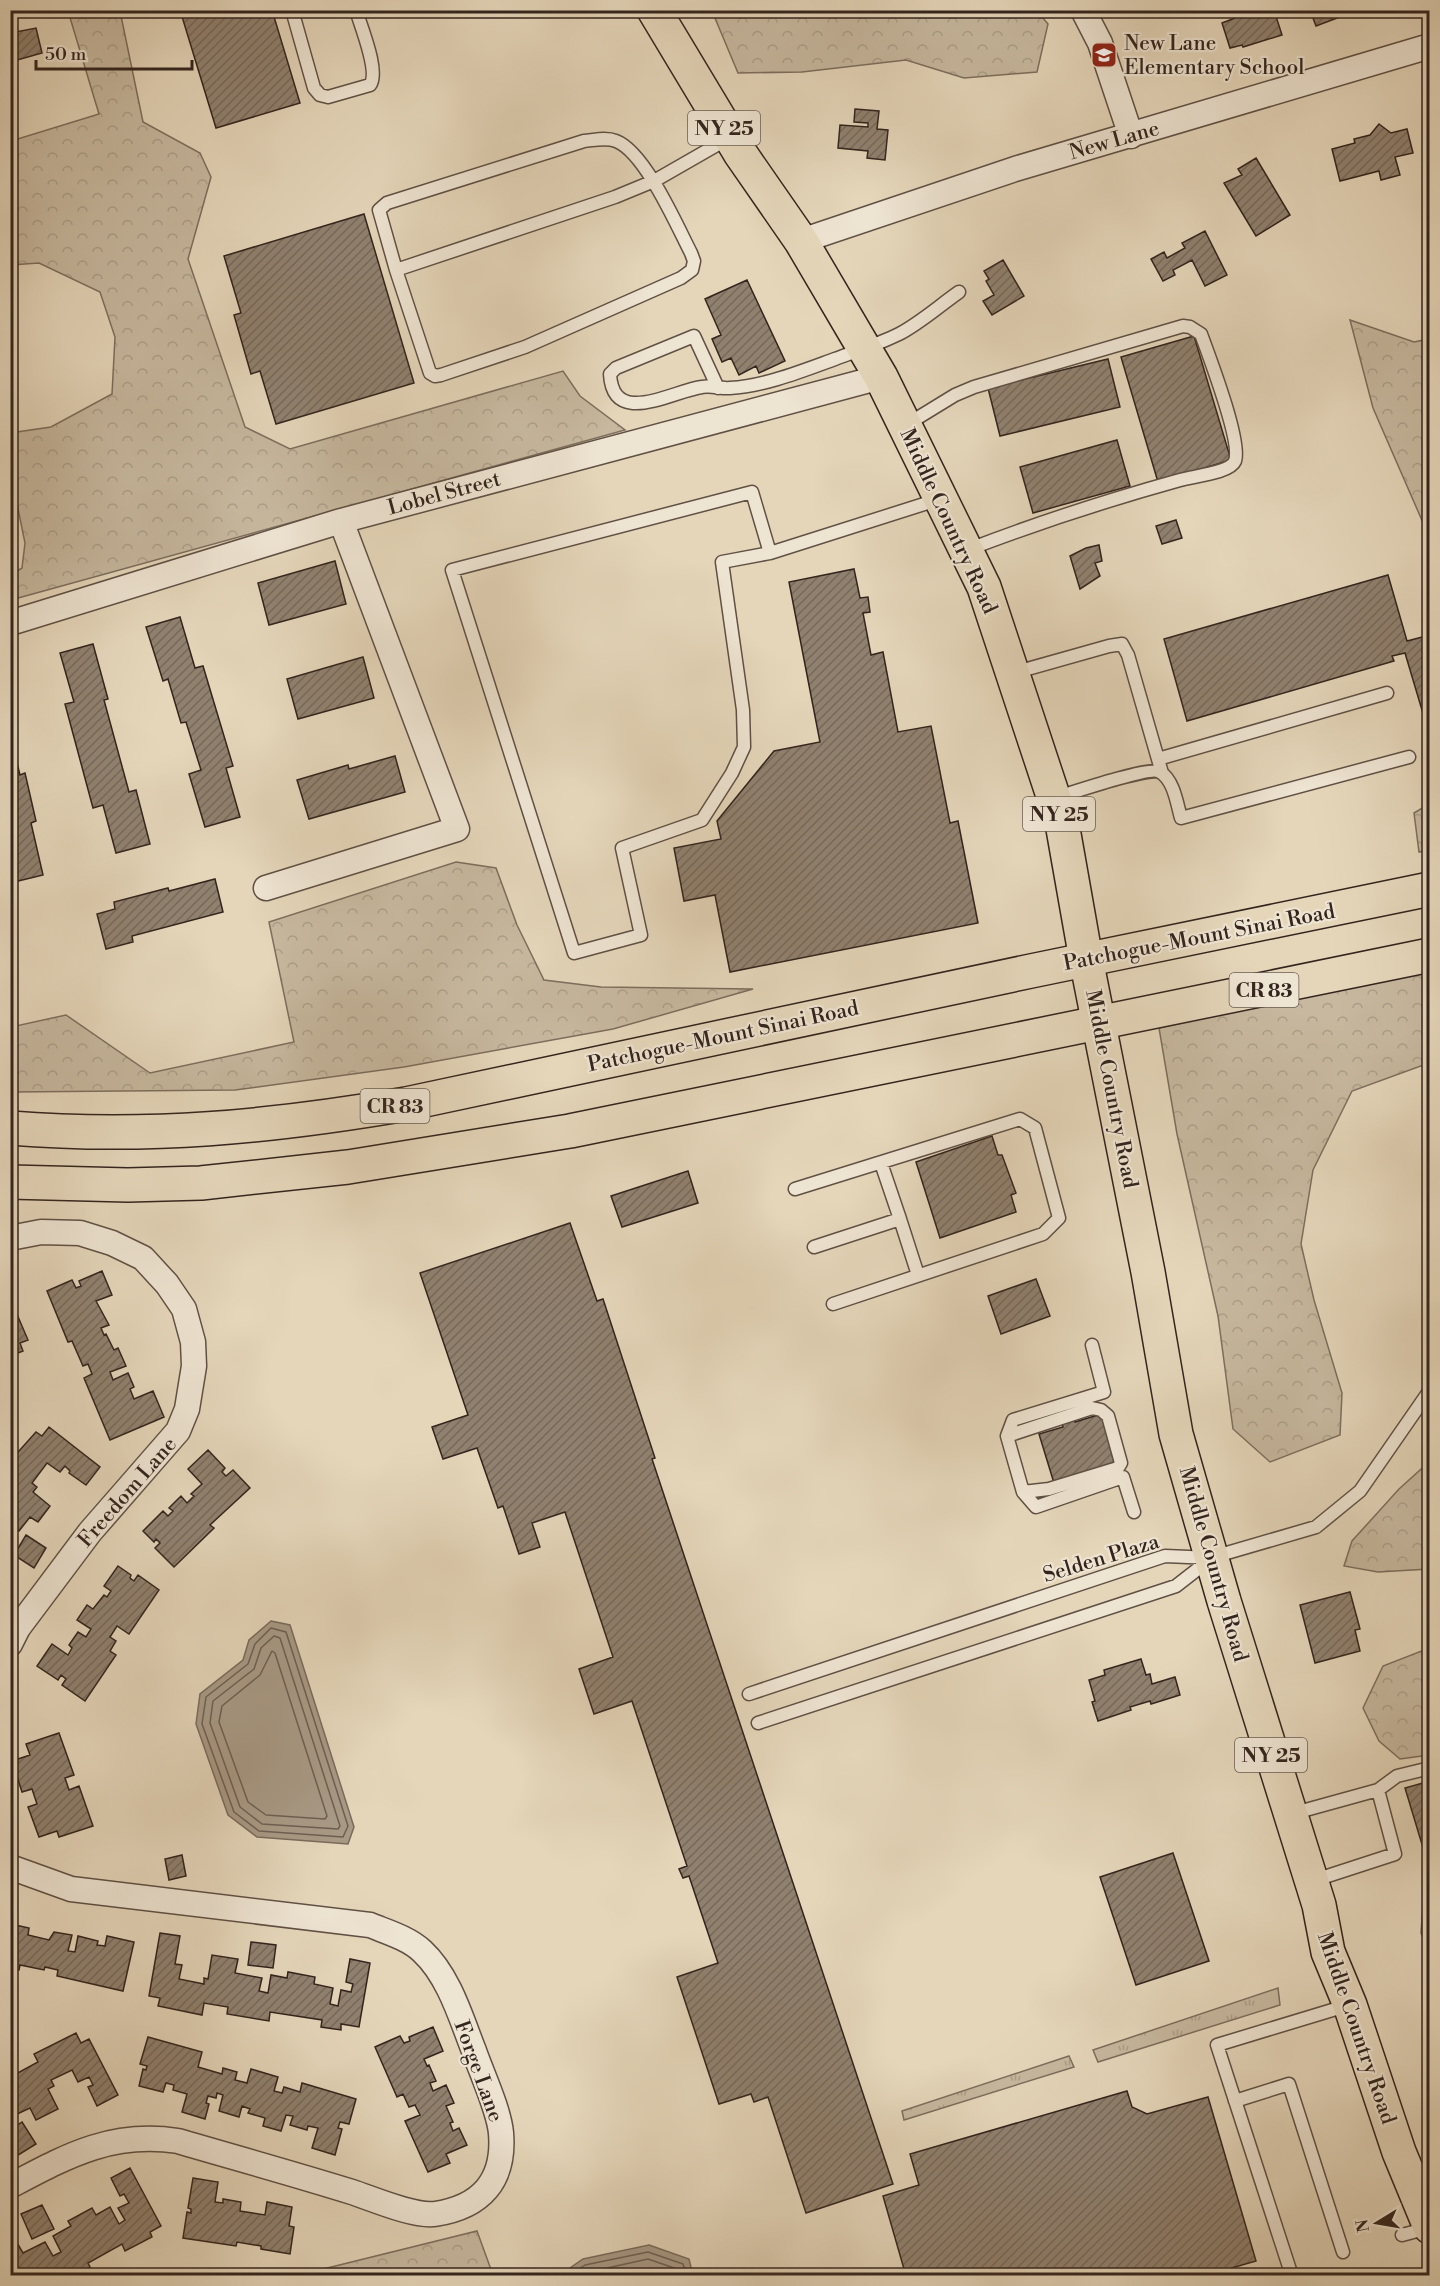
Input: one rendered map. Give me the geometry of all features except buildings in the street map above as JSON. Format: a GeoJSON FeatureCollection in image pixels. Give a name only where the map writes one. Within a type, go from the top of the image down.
{"type":"FeatureCollection","features":[{"type":"Feature","properties":{"kind":"main road","name":"Middle Country Road"},"geometry":{"type":"LineString","coordinates":[[654,10],[730,138],[801,241],[881,377],[984,587],[1062,823],[1086,959],[1148,1272],[1176,1434],[1319,1905],[1328,1952],[1350,2005],[1399,2152],[1420,2230]]}},
{"type":"Feature","properties":{"kind":"main road","name":"Patchogue-Mount Sinai Road"},"geometry":{"type":"LineString","coordinates":[[10,1128],[97,1133],[172,1132],[337,1116],[406,1104],[1086,959],[1430,889]]}},
{"type":"Feature","properties":{"kind":"main road","name":"CR 83"},"geometry":{"type":"LineString","coordinates":[[10,1182],[128,1185],[201,1183],[348,1167],[570,1131],[1430,956]]}},
{"type":"Feature","properties":{"kind":"street"},"geometry":{"type":"LineString","coordinates":[[1083,10],[1100,44],[1131,136]]}},
{"type":"Feature","properties":{"kind":"street","name":"New Lane"},"geometry":{"type":"LineString","coordinates":[[801,241],[1015,169],[1430,46]]}},
{"type":"Feature","properties":{"kind":"street","name":"Lobel Street"},"geometry":{"type":"LineString","coordinates":[[10,623],[341,521],[881,377]]}},
{"type":"Feature","properties":{"kind":"street"},"geometry":{"type":"LineString","coordinates":[[266,888],[457,830],[341,521]]}},
{"type":"Feature","properties":{"kind":"street","name":"Freedom Lane"},"geometry":{"type":"LineString","coordinates":[[10,1238],[41,1232],[80,1233],[112,1243],[143,1258],[167,1284],[184,1309],[193,1342],[194,1366],[187,1409],[178,1431],[90,1533],[18,1628],[10,1644]]}},
{"type":"Feature","properties":{"kind":"street","name":"Forge Lane"},"geometry":{"type":"LineString","coordinates":[[10,1867],[71,1889],[370,1925],[405,1940],[423,1952],[442,1975],[470,2041],[501,2133],[496,2176],[481,2197],[463,2207],[433,2214],[408,2211],[178,2141],[159,2138],[115,2141],[89,2148],[10,2186]]}},
{"type":"Feature","properties":{"kind":"lane"},"geometry":{"type":"LineString","coordinates":[[292,10],[314,88],[320,95],[328,98],[370,85],[373,81],[374,68],[356,10]]}},
{"type":"Feature","properties":{"kind":"lane"},"geometry":{"type":"LineString","coordinates":[[603,138],[617,141],[628,148],[654,181],[694,261],[692,270],[681,278],[525,347],[435,376],[430,373],[396,270],[379,210],[387,203],[584,141],[603,138]]}},
{"type":"Feature","properties":{"kind":"lane"},"geometry":{"type":"LineString","coordinates":[[396,270],[615,197],[654,181],[730,138]]}},
{"type":"Feature","properties":{"kind":"lane"},"geometry":{"type":"LineString","coordinates":[[718,388],[694,336],[616,368],[610,374],[610,383],[617,396],[624,402],[635,404],[704,386],[718,388],[729,388],[753,384],[864,349],[900,333],[959,292]]}},
{"type":"Feature","properties":{"kind":"lane"},"geometry":{"type":"LineString","coordinates":[[905,426],[956,395],[974,387],[1183,326],[1190,327],[1201,334],[1231,425],[1236,458],[1233,466],[1107,501],[966,551]]}},
{"type":"Feature","properties":{"kind":"lane"},"geometry":{"type":"LineString","coordinates":[[770,553],[752,492],[452,570],[574,953],[641,935],[622,848],[702,820],[732,773],[744,747],[743,710],[722,562],[770,553],[941,499]]}},
{"type":"Feature","properties":{"kind":"lane"},"geometry":{"type":"LineString","coordinates":[[1013,673],[1122,644],[1128,655],[1162,773],[1171,786],[1181,818],[1409,757]]}},
{"type":"Feature","properties":{"kind":"lane"},"geometry":{"type":"LineString","coordinates":[[1158,759],[1387,693]]}},
{"type":"Feature","properties":{"kind":"lane"},"geometry":{"type":"LineString","coordinates":[[1054,798],[1141,772],[1156,770],[1162,773]]}},
{"type":"Feature","properties":{"kind":"lane"},"geometry":{"type":"LineString","coordinates":[[795,1189],[1020,1119],[1035,1128],[1059,1218],[1043,1234],[832,1304]]}},
{"type":"Feature","properties":{"kind":"lane"},"geometry":{"type":"LineString","coordinates":[[880,1163],[918,1275]]}},
{"type":"Feature","properties":{"kind":"lane"},"geometry":{"type":"LineString","coordinates":[[814,1247],[900,1219]]}},
{"type":"Feature","properties":{"kind":"lane"},"geometry":{"type":"LineString","coordinates":[[1092,1346],[1104,1392],[1013,1420],[1007,1436],[1023,1492],[1036,1507],[1123,1477],[1134,1512]]}},
{"type":"Feature","properties":{"kind":"lane"},"geometry":{"type":"LineString","coordinates":[[759,1723],[1176,1586],[1212,1558],[1316,1527],[1360,1491],[1430,1390]]}},
{"type":"Feature","properties":{"kind":"lane"},"geometry":{"type":"LineString","coordinates":[[1007,1436],[1092,1408],[1101,1410],[1108,1416],[1121,1463],[1118,1467],[1049,1489],[1023,1492]]}},
{"type":"Feature","properties":{"kind":"lane","name":"Selden Plaza"},"geometry":{"type":"LineString","coordinates":[[749,1694],[1165,1556],[1212,1558]]}},
{"type":"Feature","properties":{"kind":"lane"},"geometry":{"type":"LineString","coordinates":[[1290,1814],[1378,1790],[1397,1776],[1430,1768]]}},
{"type":"Feature","properties":{"kind":"lane"},"geometry":{"type":"LineString","coordinates":[[1311,1881],[1395,1854],[1378,1790]]}},
{"type":"Feature","properties":{"kind":"lane"},"geometry":{"type":"LineString","coordinates":[[1292,2276],[1217,2045],[1350,2005]]}},
{"type":"Feature","properties":{"kind":"lane"},"geometry":{"type":"LineString","coordinates":[[1235,2101],[1289,2084],[1342,2252]]}},
{"type":"Feature","properties":{"kind":"green space"},"geometry":{"type":"Polygon","coordinates":[[[68,11],[120,11],[143,122],[200,153],[211,177],[188,259],[245,427],[290,449],[563,371],[580,396],[625,430],[11,600],[11,575],[22,568],[25,543],[13,484],[17,432],[51,427],[112,394],[115,337],[100,292],[39,263],[11,265],[11,141],[99,114],[68,11]]]}},
{"type":"Feature","properties":{"kind":"green space"},"geometry":{"type":"Polygon","coordinates":[[[712,11],[1037,11],[1048,24],[1037,72],[964,78],[906,60],[802,72],[738,73],[712,11]]]}},
{"type":"Feature","properties":{"kind":"green space"},"geometry":{"type":"Polygon","coordinates":[[[1350,320],[1414,342],[1429,339],[1429,530],[1424,525],[1373,408],[1350,320]]]}},
{"type":"Feature","properties":{"kind":"green space"},"geometry":{"type":"Polygon","coordinates":[[[1429,804],[1429,850],[1419,852],[1414,813],[1429,804]]]}},
{"type":"Feature","properties":{"kind":"green space"},"geometry":{"type":"Polygon","coordinates":[[[456,862],[496,868],[517,925],[544,980],[601,987],[753,989],[613,1029],[404,1067],[235,1090],[11,1092],[11,1027],[66,1015],[150,1073],[294,1042],[269,922],[456,862]]]}},
{"type":"Feature","properties":{"kind":"green space"},"geometry":{"type":"Polygon","coordinates":[[[1429,967],[1429,1063],[1352,1091],[1313,1170],[1301,1244],[1314,1300],[1342,1393],[1340,1435],[1270,1462],[1233,1429],[1218,1316],[1177,1134],[1159,1028],[1429,967]]]}},
{"type":"Feature","properties":{"kind":"green space"},"geometry":{"type":"Polygon","coordinates":[[[1429,1462],[1429,1569],[1378,1572],[1344,1566],[1352,1541],[1399,1489],[1429,1462]]]}},
{"type":"Feature","properties":{"kind":"green space"},"geometry":{"type":"Polygon","coordinates":[[[1429,1648],[1429,1755],[1400,1759],[1379,1741],[1363,1708],[1383,1666],[1429,1648]]]}},
{"type":"Feature","properties":{"kind":"green space"},"geometry":{"type":"Polygon","coordinates":[[[1430,1876],[1429,1951],[1421,1933],[1425,1877],[1430,1876]]]}},
{"type":"Feature","properties":{"kind":"green space"},"geometry":{"type":"Polygon","coordinates":[[[1278,1988],[1280,2005],[1098,2062],[1093,2050],[1278,1988]]]}},
{"type":"Feature","properties":{"kind":"green space"},"geometry":{"type":"Polygon","coordinates":[[[1069,2056],[1074,2067],[904,2120],[902,2111],[1069,2056]]]}},
{"type":"Feature","properties":{"kind":"green space"},"geometry":{"type":"Polygon","coordinates":[[[477,2231],[493,2275],[299,2275],[477,2231]]]}},
{"type":"Feature","properties":{"kind":"water"},"geometry":{"type":"Polygon","coordinates":[[[271,1621],[290,1625],[354,1827],[348,1844],[257,1837],[228,1815],[196,1724],[200,1694],[243,1660],[249,1640],[271,1621]]]}},
{"type":"Feature","properties":{"kind":"water"},"geometry":{"type":"Polygon","coordinates":[[[649,2245],[689,2259],[693,2275],[567,2275],[570,2268],[583,2259],[649,2245]]]}},
{"type":"Feature","properties":{"kind":"place","name":"New Lane Elementary School"},"geometry":{"type":"Point","coordinates":[1104,55]}}]}
